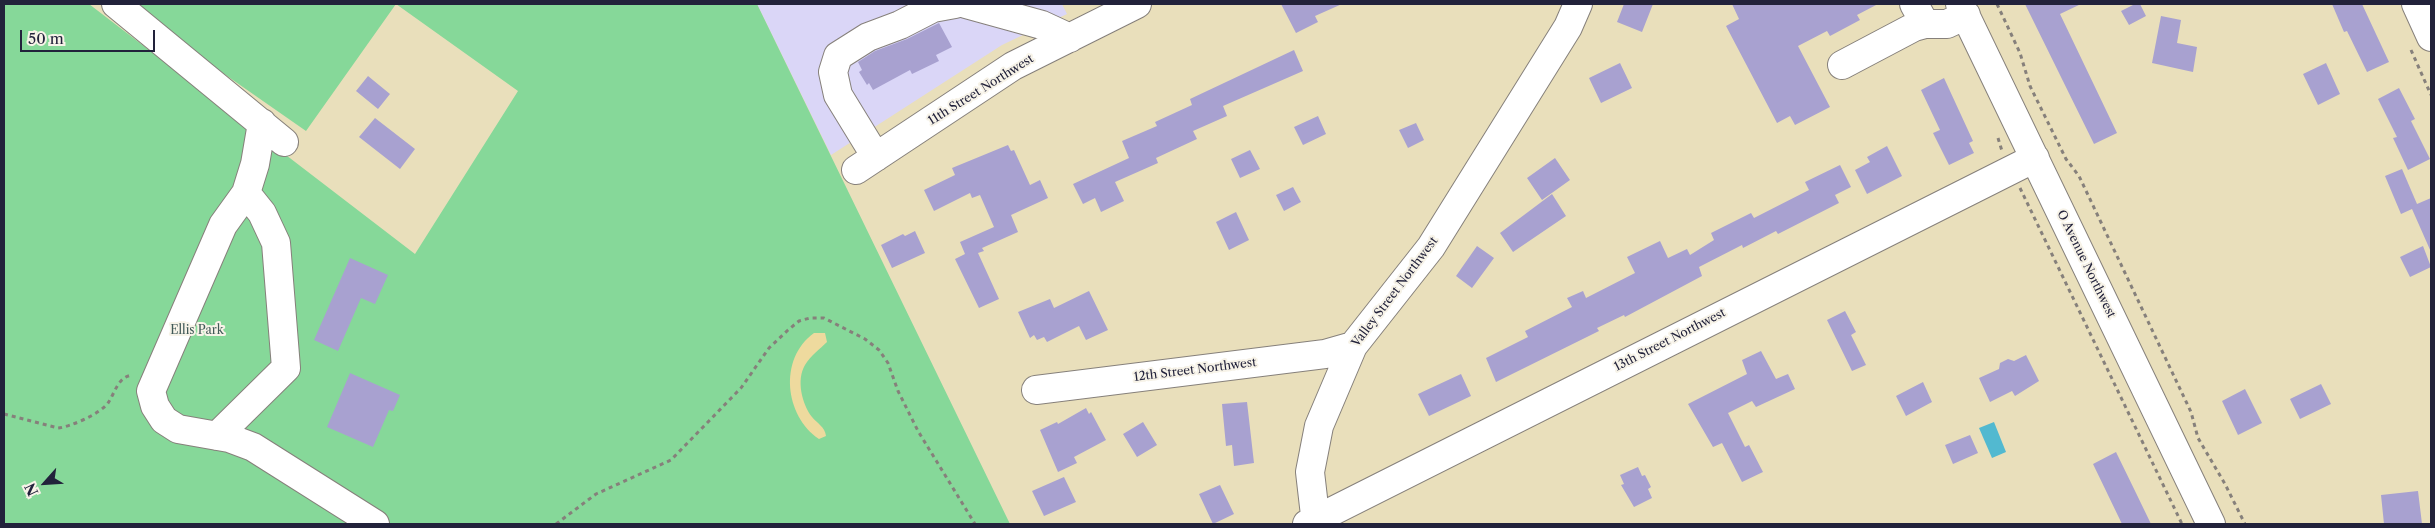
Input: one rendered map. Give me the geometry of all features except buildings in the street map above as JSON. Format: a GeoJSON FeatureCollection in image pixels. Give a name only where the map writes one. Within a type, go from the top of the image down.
{"type":"FeatureCollection","features":[{"type":"Feature","properties":{"kind":"street"},"geometry":{"type":"LineString","coordinates":[[116,4],[284,142]]}},
{"type":"Feature","properties":{"kind":"street","name":"11th Street Northwest"},"geometry":{"type":"LineString","coordinates":[[955,4],[933,8],[900,25],[868,37],[838,56],[833,72],[838,95],[866,164],[1013,66],[1137,4]]}},
{"type":"Feature","properties":{"kind":"street"},"geometry":{"type":"LineString","coordinates":[[966,4],[1042,26],[1070,38]]}},
{"type":"Feature","properties":{"kind":"street","name":"Valley Street Northwest"},"geometry":{"type":"LineString","coordinates":[[1312,523],[1310,472],[1319,426],[1353,346],[1396,294],[1431,247],[1568,27],[1578,4]]}},
{"type":"Feature","properties":{"kind":"street"},"geometry":{"type":"LineString","coordinates":[[2416,4],[2431,37]]}},
{"type":"Feature","properties":{"kind":"street"},"geometry":{"type":"LineString","coordinates":[[1842,65],[1914,27],[1920,14],[1947,24],[1963,10]]}},
{"type":"Feature","properties":{"kind":"street","name":"O Avenue Northwest"},"geometry":{"type":"LineString","coordinates":[[1963,10],[2211,524]]}},
{"type":"Feature","properties":{"kind":"street"},"geometry":{"type":"LineString","coordinates":[[262,123],[255,164],[246,193],[223,225],[155,381],[151,391],[155,406],[164,420],[178,429],[229,438],[253,447],[375,524]]}},
{"type":"Feature","properties":{"kind":"street","name":"13th Street Northwest"},"geometry":{"type":"LineString","coordinates":[[1312,523],[2035,158]]}},
{"type":"Feature","properties":{"kind":"street"},"geometry":{"type":"LineString","coordinates":[[217,436],[286,368],[276,242],[262,213],[246,193]]}},
{"type":"Feature","properties":{"kind":"street","name":"12th Street Northwest"},"geometry":{"type":"LineString","coordinates":[[1036,390],[1325,354],[1353,346]]}},
{"type":"Feature","properties":{"kind":"path"},"geometry":{"type":"LineString","coordinates":[[1997,4],[2020,53],[2030,86],[2066,159],[2079,176],[2191,412],[2198,438],[2225,484],[2245,524]]}},
{"type":"Feature","properties":{"kind":"path"},"geometry":{"type":"LineString","coordinates":[[2017,181],[2182,524]]}},
{"type":"Feature","properties":{"kind":"path"},"geometry":{"type":"LineString","coordinates":[[556,524],[596,494],[670,460],[740,388],[769,348],[799,321],[810,318],[824,318],[865,339],[880,350],[888,363],[898,391],[918,431],[975,524]]}},
{"type":"Feature","properties":{"kind":"path"},"geometry":{"type":"LineString","coordinates":[[4,414],[58,428],[65,428],[107,404],[114,391],[127,376],[132,374],[155,381]]}},
{"type":"Feature","properties":{"kind":"shaded area"},"geometry":{"type":"Polygon","coordinates":[[[757,4],[1062,4],[1067,14],[1002,45],[831,155],[757,4]]]}},
{"type":"Feature","properties":{"kind":"green space","name":"Ellis Park"},"geometry":{"type":"Polygon","coordinates":[[[4,4],[89,4],[415,254],[518,91],[396,4],[757,4],[1010,524],[4,524],[4,4]]]}},
{"type":"Feature","properties":{"kind":"green space"},"geometry":{"type":"Polygon","coordinates":[[[130,4],[396,4],[306,131],[174,39],[130,4]]]}},
{"type":"Feature","properties":{"kind":"sand"},"geometry":{"type":"Polygon","coordinates":[[[814,333],[825,333],[827,342],[805,365],[802,371],[801,392],[808,412],[825,433],[826,436],[819,439],[808,429],[799,416],[793,402],[790,387],[795,357],[802,344],[814,333]]]}},
{"type":"Feature","properties":{"kind":"water"},"geometry":{"type":"Polygon","coordinates":[[[1994,422],[2006,452],[1992,458],[1979,428],[1994,422]]]}}]}
